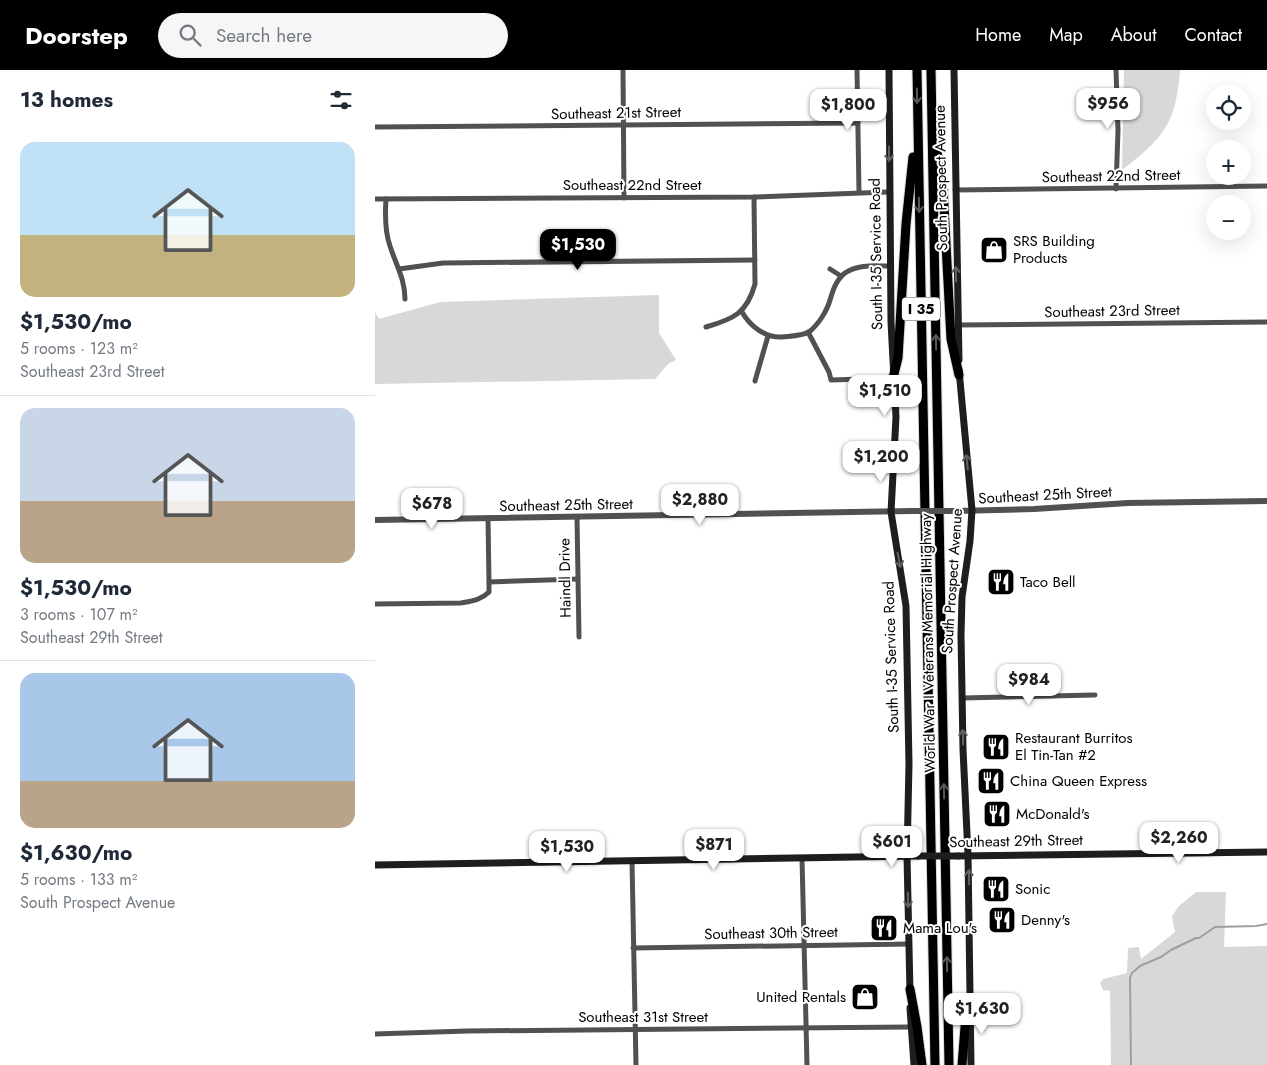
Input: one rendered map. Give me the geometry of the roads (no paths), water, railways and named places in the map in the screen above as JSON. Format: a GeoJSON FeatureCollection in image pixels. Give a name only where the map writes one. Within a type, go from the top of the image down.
{"type":"FeatureCollection","features":[{"type":"Feature","properties":{"kind":"highway","name":"World War I Veterans Memorial Highway"},"geometry":{"type":"LineString","coordinates":[[917,70],[935,1065]]}},
{"type":"Feature","properties":{"kind":"highway","name":"World War I Veterans Memorial Highway"},"geometry":{"type":"LineString","coordinates":[[931,70],[949,1065]]}},
{"type":"Feature","properties":{"kind":"highway"},"geometry":{"type":"LineString","coordinates":[[893,378],[898,358],[906,224],[917,122]]}},
{"type":"Feature","properties":{"kind":"highway"},"geometry":{"type":"LineString","coordinates":[[932,123],[943,187],[951,340],[959,375]]}},
{"type":"Feature","properties":{"kind":"highway"},"geometry":{"type":"LineString","coordinates":[[910,989],[922,1065]]}},
{"type":"Feature","properties":{"kind":"highway"},"geometry":{"type":"LineString","coordinates":[[962,1065],[965,1027],[971,1005]]}},
{"type":"Feature","properties":{"kind":"main road","name":"South I-35 Service Road"},"geometry":{"type":"LineString","coordinates":[[889,70],[888,192],[893,378],[896,417],[891,512],[906,606],[909,764],[907,856],[911,1027],[914,1065]]}},
{"type":"Feature","properties":{"kind":"main road","name":"South Prospect Avenue"},"geometry":{"type":"LineString","coordinates":[[954,70],[959,375],[972,510],[961,613],[968,855],[971,1065]]}},
{"type":"Feature","properties":{"kind":"main road","name":"Southeast 29th Street"},"geometry":{"type":"LineString","coordinates":[[375,865],[1267,852]]}},
{"type":"Feature","properties":{"kind":"street"},"geometry":{"type":"LineString","coordinates":[[623,70],[624,198]]}},
{"type":"Feature","properties":{"kind":"street"},"geometry":{"type":"LineString","coordinates":[[857,70],[859,192]]}},
{"type":"Feature","properties":{"kind":"street"},"geometry":{"type":"LineString","coordinates":[[1116,189],[1118,130],[1117,70]]}},
{"type":"Feature","properties":{"kind":"street","name":"Southeast 21st Street"},"geometry":{"type":"LineString","coordinates":[[375,127],[858,123]]}},
{"type":"Feature","properties":{"kind":"street","name":"Southeast 22nd Street"},"geometry":{"type":"LineString","coordinates":[[955,190],[1267,186]]}},
{"type":"Feature","properties":{"kind":"street","name":"Southeast 22nd Street"},"geometry":{"type":"LineString","coordinates":[[375,199],[624,198],[888,192]]}},
{"type":"Feature","properties":{"kind":"street"},"geometry":{"type":"LineString","coordinates":[[706,326],[730,319],[741,312],[752,297],[755,284],[754,196]]}},
{"type":"Feature","properties":{"kind":"street"},"geometry":{"type":"LineString","coordinates":[[386,199],[385,212],[389,245],[405,285],[405,299]]}},
{"type":"Feature","properties":{"kind":"street"},"geometry":{"type":"LineString","coordinates":[[399,269],[443,263],[755,260]]}},
{"type":"Feature","properties":{"kind":"street"},"geometry":{"type":"LineString","coordinates":[[741,312],[747,322],[768,336],[786,336],[808,332],[825,312],[836,283],[841,276],[863,266],[890,266]]}},
{"type":"Feature","properties":{"kind":"street"},"geometry":{"type":"LineString","coordinates":[[830,269],[841,276]]}},
{"type":"Feature","properties":{"kind":"street","name":"Southeast 23rd Street"},"geometry":{"type":"LineString","coordinates":[[957,325],[1267,322]]}},
{"type":"Feature","properties":{"kind":"street"},"geometry":{"type":"LineString","coordinates":[[808,332],[829,372],[831,380],[893,378]]}},
{"type":"Feature","properties":{"kind":"street"},"geometry":{"type":"LineString","coordinates":[[755,381],[768,336]]}},
{"type":"Feature","properties":{"kind":"street","name":"Southeast 25th Street"},"geometry":{"type":"LineString","coordinates":[[375,520],[955,511],[1034,509],[1128,503],[1267,501]]}},
{"type":"Feature","properties":{"kind":"street","name":"Haindl Drive"},"geometry":{"type":"LineString","coordinates":[[577,517],[579,637]]}},
{"type":"Feature","properties":{"kind":"street"},"geometry":{"type":"LineString","coordinates":[[375,604],[473,601],[484,597],[489,592],[488,518]]}},
{"type":"Feature","properties":{"kind":"street"},"geometry":{"type":"LineString","coordinates":[[489,582],[578,579]]}},
{"type":"Feature","properties":{"kind":"street"},"geometry":{"type":"LineString","coordinates":[[962,698],[1095,695]]}},
{"type":"Feature","properties":{"kind":"street"},"geometry":{"type":"LineString","coordinates":[[802,858],[807,1065]]}},
{"type":"Feature","properties":{"kind":"street"},"geometry":{"type":"LineString","coordinates":[[632,861],[636,1065]]}},
{"type":"Feature","properties":{"kind":"street","name":"Southeast 30th Street"},"geometry":{"type":"LineString","coordinates":[[633,948],[909,944]]}},
{"type":"Feature","properties":{"kind":"street","name":"Southeast 31st Street"},"geometry":{"type":"LineString","coordinates":[[375,1034],[467,1030],[911,1027]]}},
{"type":"Feature","properties":{"kind":"waterway"},"geometry":{"type":"LineString","coordinates":[[1131,1065],[1130,978],[1132,973],[1140,966],[1199,938],[1215,927],[1267,924]]}},
{"type":"Feature","properties":{"kind":"place","name":"SRS Building Products"},"geometry":{"type":"Point","coordinates":[994,250]}},
{"type":"Feature","properties":{"kind":"place","name":"Taco Bell"},"geometry":{"type":"Point","coordinates":[1001,582]}},
{"type":"Feature","properties":{"kind":"place","name":"Restaurant Burritos El Tin-Tan #2"},"geometry":{"type":"Point","coordinates":[996,747]}},
{"type":"Feature","properties":{"kind":"place","name":"China Queen Express"},"geometry":{"type":"Point","coordinates":[991,781]}},
{"type":"Feature","properties":{"kind":"place","name":"McDonald's"},"geometry":{"type":"Point","coordinates":[997,814]}},
{"type":"Feature","properties":{"kind":"place","name":"Sonic"},"geometry":{"type":"Point","coordinates":[996,889]}},
{"type":"Feature","properties":{"kind":"place","name":"Denny's"},"geometry":{"type":"Point","coordinates":[1002,920]}},
{"type":"Feature","properties":{"kind":"place","name":"Mama Lou's"},"geometry":{"type":"Point","coordinates":[884,928]}},
{"type":"Feature","properties":{"kind":"place","name":"United Rentals"},"geometry":{"type":"Point","coordinates":[865,997]}}]}
